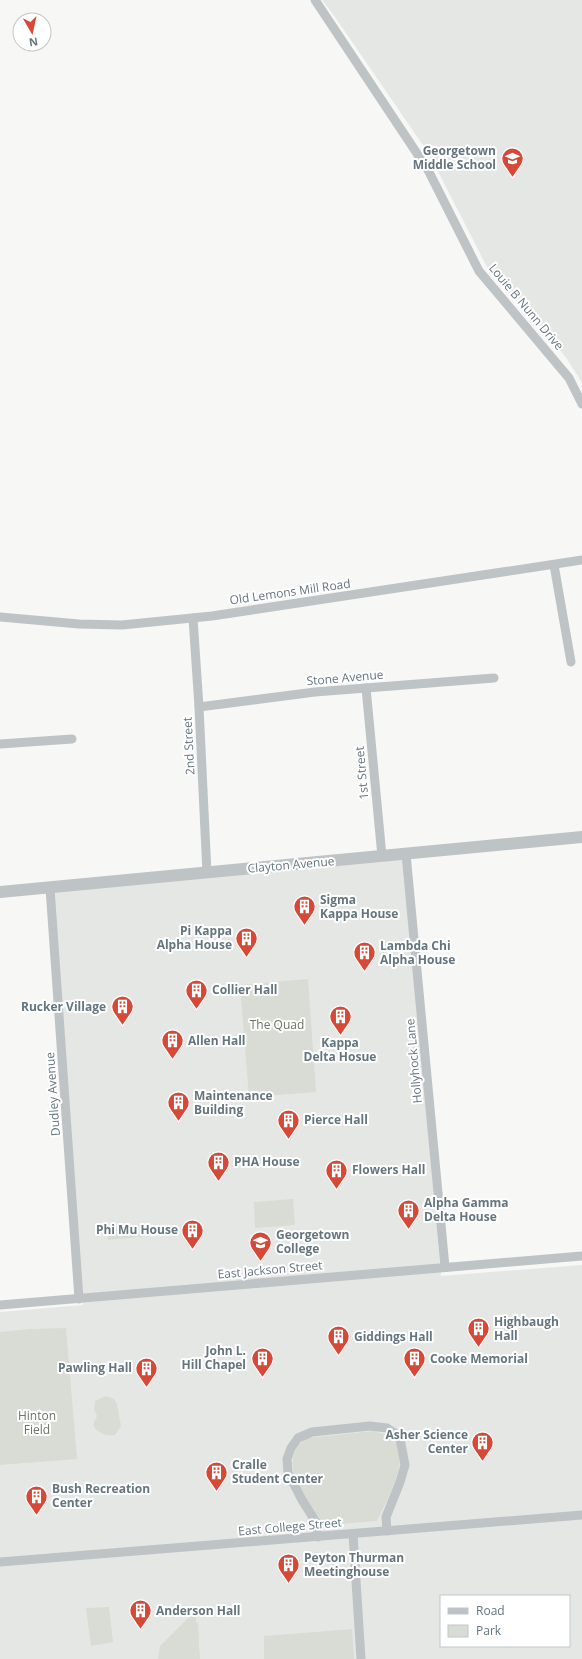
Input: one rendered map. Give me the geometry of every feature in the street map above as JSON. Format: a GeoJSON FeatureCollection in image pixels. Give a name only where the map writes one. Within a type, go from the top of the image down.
{"type":"FeatureCollection","features":[{"type":"Feature","properties":{"kind":"street","name":"Louie B Nunn Drive"},"geometry":{"type":"LineString","coordinates":[[315,0],[428,170],[480,271],[569,378],[582,404]]}},
{"type":"Feature","properties":{"kind":"street","name":"Old Lemons Mill Road"},"geometry":{"type":"LineString","coordinates":[[0,617],[79,624],[122,625],[193,618],[582,560]]}},
{"type":"Feature","properties":{"kind":"street"},"geometry":{"type":"LineString","coordinates":[[554,565],[571,662]]}},
{"type":"Feature","properties":{"kind":"street","name":"2nd Street"},"geometry":{"type":"LineString","coordinates":[[193,618],[207,873]]}},
{"type":"Feature","properties":{"kind":"street","name":"Stone Avenue"},"geometry":{"type":"LineString","coordinates":[[199,707],[315,692],[494,678]]}},
{"type":"Feature","properties":{"kind":"street","name":"1st Street"},"geometry":{"type":"LineString","coordinates":[[366,688],[382,856]]}},
{"type":"Feature","properties":{"kind":"street"},"geometry":{"type":"LineString","coordinates":[[0,744],[72,739]]}},
{"type":"Feature","properties":{"kind":"street","name":"Clayton Avenue"},"geometry":{"type":"LineString","coordinates":[[0,892],[582,837]]}},
{"type":"Feature","properties":{"kind":"street","name":"Hollyhock Lane"},"geometry":{"type":"LineString","coordinates":[[406,854],[445,1267]]}},
{"type":"Feature","properties":{"kind":"street","name":"Dudley Avenue"},"geometry":{"type":"LineString","coordinates":[[50,888],[79,1299]]}},
{"type":"Feature","properties":{"kind":"street","name":"East Jackson Street"},"geometry":{"type":"LineString","coordinates":[[0,1305],[582,1256]]}},
{"type":"Feature","properties":{"kind":"street"},"geometry":{"type":"LineString","coordinates":[[318,1537],[316,1522],[302,1500],[288,1473],[287,1458],[291,1448],[298,1438],[312,1432],[370,1426],[387,1428],[396,1434],[400,1440],[405,1465],[386,1517],[387,1531]]}},
{"type":"Feature","properties":{"kind":"street","name":"East College Street"},"geometry":{"type":"LineString","coordinates":[[0,1562],[582,1515]]}},
{"type":"Feature","properties":{"kind":"street"},"geometry":{"type":"LineString","coordinates":[[353,1534],[361,1659]]}},
{"type":"Feature","properties":{"kind":"shaded area","name":"Georgetown Middle School"},"geometry":{"type":"Polygon","coordinates":[[[322,0],[582,0],[582,383],[567,359],[550,338],[517,303],[487,267],[429,154],[322,0]]]}},
{"type":"Feature","properties":{"kind":"shaded area","name":"Georgetown College"},"geometry":{"type":"Polygon","coordinates":[[[404,859],[441,1276],[582,1265],[582,1659],[0,1659],[0,1312],[83,1305],[52,892],[404,859]]]}},
{"type":"Feature","properties":{"kind":"green space","name":"The Quad"},"geometry":{"type":"Polygon","coordinates":[[[308,979],[316,1092],[249,1097],[240,985],[308,979]]]}},
{"type":"Feature","properties":{"kind":"green space"},"geometry":{"type":"Polygon","coordinates":[[[293,1199],[295,1225],[255,1228],[254,1202],[293,1199]]]}},
{"type":"Feature","properties":{"kind":"green space"},"geometry":{"type":"Polygon","coordinates":[[[148,1224],[149,1236],[108,1240],[106,1228],[148,1224]]]}},
{"type":"Feature","properties":{"kind":"green space","name":"Hinton Field"},"geometry":{"type":"Polygon","coordinates":[[[66,1328],[77,1459],[0,1465],[0,1332],[66,1328]]]}},
{"type":"Feature","properties":{"kind":"green space"},"geometry":{"type":"Polygon","coordinates":[[[106,1396],[114,1399],[117,1404],[121,1426],[115,1435],[102,1434],[93,1425],[97,1416],[94,1409],[95,1401],[106,1396]]]}},
{"type":"Feature","properties":{"kind":"green space"},"geometry":{"type":"Polygon","coordinates":[[[374,1431],[391,1438],[397,1446],[400,1456],[396,1479],[377,1521],[325,1525],[310,1505],[297,1482],[293,1470],[293,1458],[297,1448],[307,1438],[374,1431]]]}},
{"type":"Feature","properties":{"kind":"green space"},"geometry":{"type":"Polygon","coordinates":[[[109,1607],[113,1642],[91,1646],[86,1608],[109,1607]]]}},
{"type":"Feature","properties":{"kind":"green space"},"geometry":{"type":"Polygon","coordinates":[[[191,1615],[196,1615],[196,1623],[198,1622],[200,1659],[158,1659],[160,1646],[191,1615]]]}},
{"type":"Feature","properties":{"kind":"green space"},"geometry":{"type":"Polygon","coordinates":[[[352,1629],[354,1659],[264,1659],[264,1636],[352,1629]]]}},
{"type":"Feature","properties":{"kind":"place","name":"Georgetown Middle School"},"geometry":{"type":"Point","coordinates":[512,178]}},
{"type":"Feature","properties":{"kind":"place","name":"Sigma Kappa House"},"geometry":{"type":"Point","coordinates":[305,926]}},
{"type":"Feature","properties":{"kind":"place","name":"Pi Kappa Alpha House"},"geometry":{"type":"Point","coordinates":[247,958]}},
{"type":"Feature","properties":{"kind":"place","name":"Lambda Chi Alpha House"},"geometry":{"type":"Point","coordinates":[365,972]}},
{"type":"Feature","properties":{"kind":"place","name":"Collier Hall"},"geometry":{"type":"Point","coordinates":[197,1010]}},
{"type":"Feature","properties":{"kind":"place","name":"Rucker Village"},"geometry":{"type":"Point","coordinates":[122,1026]}},
{"type":"Feature","properties":{"kind":"place","name":"Kappa Delta Hosue"},"geometry":{"type":"Point","coordinates":[340,1036]}},
{"type":"Feature","properties":{"kind":"place","name":"Allen Hall"},"geometry":{"type":"Point","coordinates":[173,1060]}},
{"type":"Feature","properties":{"kind":"place","name":"Maintenance Building"},"geometry":{"type":"Point","coordinates":[178,1122]}},
{"type":"Feature","properties":{"kind":"place","name":"Pierce Hall"},"geometry":{"type":"Point","coordinates":[288,1140]}},
{"type":"Feature","properties":{"kind":"place","name":"PHA House"},"geometry":{"type":"Point","coordinates":[219,1182]}},
{"type":"Feature","properties":{"kind":"place","name":"Flowers Hall"},"geometry":{"type":"Point","coordinates":[336,1190]}},
{"type":"Feature","properties":{"kind":"place","name":"Alpha Gamma Delta House"},"geometry":{"type":"Point","coordinates":[408,1230]}},
{"type":"Feature","properties":{"kind":"place","name":"Phi Mu House"},"geometry":{"type":"Point","coordinates":[193,1250]}},
{"type":"Feature","properties":{"kind":"place","name":"Georgetown College"},"geometry":{"type":"Point","coordinates":[260,1262]}},
{"type":"Feature","properties":{"kind":"place","name":"Highbaugh Hall"},"geometry":{"type":"Point","coordinates":[479,1348]}},
{"type":"Feature","properties":{"kind":"place","name":"Giddings Hall"},"geometry":{"type":"Point","coordinates":[339,1356]}},
{"type":"Feature","properties":{"kind":"place","name":"John L. Hill Chapel"},"geometry":{"type":"Point","coordinates":[262,1378]}},
{"type":"Feature","properties":{"kind":"place","name":"Cooke Memorial"},"geometry":{"type":"Point","coordinates":[414,1378]}},
{"type":"Feature","properties":{"kind":"place","name":"Pawling Hall"},"geometry":{"type":"Point","coordinates":[147,1388]}},
{"type":"Feature","properties":{"kind":"place","name":"Asher Science Center"},"geometry":{"type":"Point","coordinates":[483,1462]}},
{"type":"Feature","properties":{"kind":"place","name":"Cralle Student Center"},"geometry":{"type":"Point","coordinates":[216,1492]}},
{"type":"Feature","properties":{"kind":"place","name":"Bush Recreation Center"},"geometry":{"type":"Point","coordinates":[37,1516]}},
{"type":"Feature","properties":{"kind":"place","name":"Peyton Thurman Meetinghouse"},"geometry":{"type":"Point","coordinates":[288,1584]}},
{"type":"Feature","properties":{"kind":"place","name":"Anderson Hall"},"geometry":{"type":"Point","coordinates":[141,1630]}}]}
